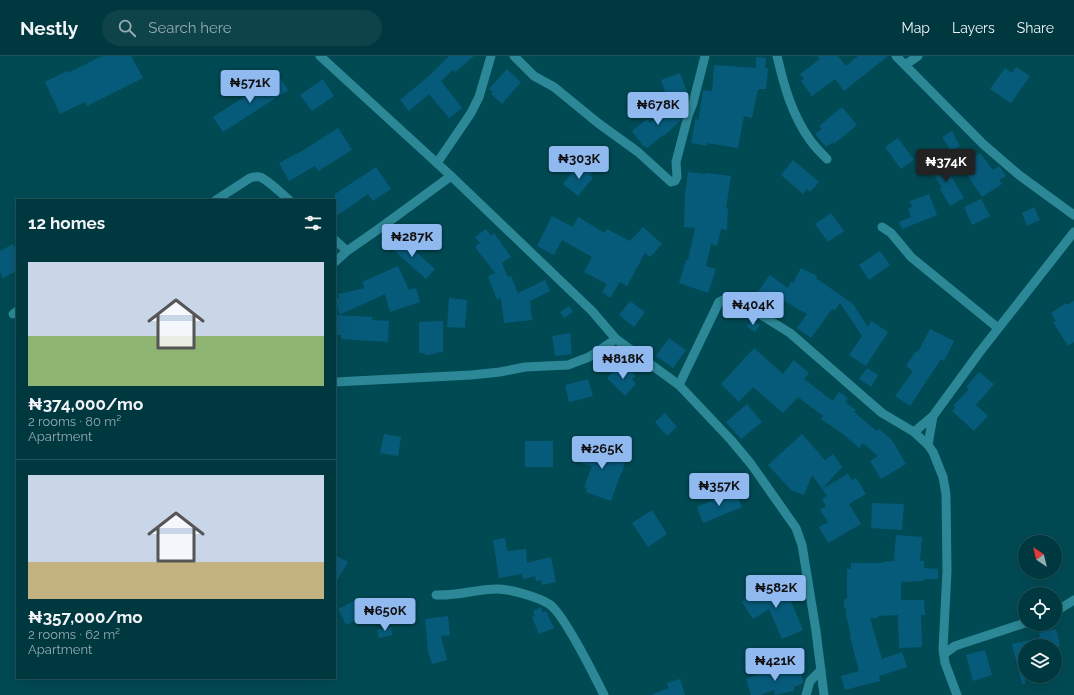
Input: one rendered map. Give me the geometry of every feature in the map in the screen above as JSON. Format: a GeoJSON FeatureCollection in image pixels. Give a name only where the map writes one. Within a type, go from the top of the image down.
{"type":"FeatureCollection","features":[{"type":"Feature","properties":{"kind":"street"},"geometry":{"type":"LineString","coordinates":[[320,56],[451,176],[592,311],[616,339],[679,385],[731,440],[751,464],[796,528],[802,545],[824,693],[810,695]]}},
{"type":"Feature","properties":{"kind":"street"},"geometry":{"type":"LineString","coordinates":[[437,164],[471,113],[479,97],[491,56]]}},
{"type":"Feature","properties":{"kind":"street"},"geometry":{"type":"LineString","coordinates":[[514,56],[534,76],[554,87],[598,123],[638,152],[671,182],[675,181],[677,177],[676,162],[705,56]]}},
{"type":"Feature","properties":{"kind":"street"},"geometry":{"type":"LineString","coordinates":[[777,56],[788,98],[798,121],[811,142],[827,159]]}},
{"type":"Feature","properties":{"kind":"street"},"geometry":{"type":"LineString","coordinates":[[896,56],[983,144],[1019,175],[1074,215]]}},
{"type":"Feature","properties":{"kind":"street"},"geometry":{"type":"LineString","coordinates":[[905,65],[918,56]]}},
{"type":"Feature","properties":{"kind":"street"},"geometry":{"type":"LineString","coordinates":[[218,199],[250,178],[256,176],[265,180],[288,199]]}},
{"type":"Feature","properties":{"kind":"street"},"geometry":{"type":"LineString","coordinates":[[336,261],[346,251],[451,176]]}},
{"type":"Feature","properties":{"kind":"street"},"geometry":{"type":"LineString","coordinates":[[882,227],[890,233],[911,258],[998,328]]}},
{"type":"Feature","properties":{"kind":"street"},"geometry":{"type":"LineString","coordinates":[[914,432],[933,416],[998,328],[1074,232]]}},
{"type":"Feature","properties":{"kind":"street"},"geometry":{"type":"LineString","coordinates":[[336,241],[346,251]]}},
{"type":"Feature","properties":{"kind":"street"},"geometry":{"type":"LineString","coordinates":[[679,385],[719,302],[730,298],[737,300],[790,333],[882,413],[914,432],[928,444],[933,452],[943,477],[946,494],[947,571],[942,637],[945,663],[957,695]]}},
{"type":"Feature","properties":{"kind":"street"},"geometry":{"type":"LineString","coordinates":[[336,382],[471,375],[500,372],[526,367],[568,365],[589,357],[616,339]]}},
{"type":"Feature","properties":{"kind":"street"},"geometry":{"type":"LineString","coordinates":[[928,444],[933,416]]}},
{"type":"Feature","properties":{"kind":"street"},"geometry":{"type":"LineString","coordinates":[[436,595],[449,596],[494,589],[508,589],[550,604],[572,635],[604,695]]}},
{"type":"Feature","properties":{"kind":"street"},"geometry":{"type":"LineString","coordinates":[[1062,608],[1074,600]]}},
{"type":"Feature","properties":{"kind":"street"},"geometry":{"type":"LineString","coordinates":[[944,654],[955,646],[1018,625]]}},
{"type":"Feature","properties":{"kind":"street"},"geometry":{"type":"LineString","coordinates":[[942,637],[955,646]]}},
{"type":"Feature","properties":{"kind":"street"},"geometry":{"type":"LineString","coordinates":[[806,695],[810,681],[821,670]]}},
{"type":"Feature","properties":{"kind":"building"},"geometry":{"type":"Polygon","coordinates":[[[102,56],[131,56],[143,78],[87,106],[85,102],[60,114],[45,82],[67,71],[68,73],[102,56]]]}},
{"type":"Feature","properties":{"kind":"building"},"geometry":{"type":"Polygon","coordinates":[[[449,56],[474,56],[455,72],[453,70],[441,81],[462,108],[449,118],[429,94],[409,111],[400,100],[430,75],[449,56]]]}},
{"type":"Feature","properties":{"kind":"building"},"geometry":{"type":"Polygon","coordinates":[[[817,56],[838,56],[846,66],[858,56],[888,56],[844,91],[835,79],[812,96],[801,81],[804,79],[800,74],[820,59],[817,56]]]}},
{"type":"Feature","properties":{"kind":"building"},"geometry":{"type":"Polygon","coordinates":[[[756,57],[766,58],[765,68],[768,68],[766,89],[758,89],[752,118],[744,116],[738,148],[707,143],[707,146],[691,143],[696,116],[698,122],[703,90],[712,91],[714,65],[756,68],[756,57]]]}},
{"type":"Feature","properties":{"kind":"building"},"geometry":{"type":"Polygon","coordinates":[[[1016,67],[1030,76],[1011,103],[990,89],[1005,68],[1012,73],[1016,67]]]}},
{"type":"Feature","properties":{"kind":"building"},"geometry":{"type":"Polygon","coordinates":[[[507,69],[521,82],[502,104],[491,94],[493,92],[489,89],[507,69]]]}},
{"type":"Feature","properties":{"kind":"building"},"geometry":{"type":"Polygon","coordinates":[[[680,73],[687,93],[668,100],[661,80],[680,73]]]}},
{"type":"Feature","properties":{"kind":"building"},"geometry":{"type":"Polygon","coordinates":[[[278,75],[288,90],[223,132],[213,117],[278,75]]]}},
{"type":"Feature","properties":{"kind":"building"},"geometry":{"type":"Polygon","coordinates":[[[323,79],[334,96],[312,111],[300,95],[323,79]]]}},
{"type":"Feature","properties":{"kind":"building"},"geometry":{"type":"Polygon","coordinates":[[[672,103],[682,114],[681,120],[664,136],[663,135],[647,148],[643,146],[632,131],[647,119],[650,123],[672,103]]]}},
{"type":"Feature","properties":{"kind":"building"},"geometry":{"type":"Polygon","coordinates":[[[842,107],[857,125],[834,144],[833,142],[826,147],[815,134],[822,129],[819,126],[842,107]]]}},
{"type":"Feature","properties":{"kind":"building"},"geometry":{"type":"Polygon","coordinates":[[[338,128],[352,150],[318,171],[315,166],[289,181],[279,163],[302,151],[338,128]]]}},
{"type":"Feature","properties":{"kind":"building"},"geometry":{"type":"Polygon","coordinates":[[[952,131],[960,146],[951,151],[942,137],[952,131]]]}},
{"type":"Feature","properties":{"kind":"building"},"geometry":{"type":"Polygon","coordinates":[[[898,138],[914,160],[901,169],[885,147],[898,138]]]}},
{"type":"Feature","properties":{"kind":"building"},"geometry":{"type":"Polygon","coordinates":[[[980,153],[993,170],[999,166],[1006,176],[999,180],[1002,184],[982,197],[961,166],[980,153]]]}},
{"type":"Feature","properties":{"kind":"building"},"geometry":{"type":"Polygon","coordinates":[[[941,159],[964,198],[950,206],[940,189],[942,188],[929,167],[941,159]]]}},
{"type":"Feature","properties":{"kind":"building"},"geometry":{"type":"Polygon","coordinates":[[[793,160],[819,182],[810,192],[807,189],[803,194],[781,175],[793,160]]]}},
{"type":"Feature","properties":{"kind":"building"},"geometry":{"type":"Polygon","coordinates":[[[578,165],[582,169],[585,166],[593,172],[590,175],[593,178],[578,196],[563,184],[578,165]]]}},
{"type":"Feature","properties":{"kind":"building"},"geometry":{"type":"Polygon","coordinates":[[[376,167],[391,189],[373,201],[368,194],[336,216],[335,194],[376,167]]]}},
{"type":"Feature","properties":{"kind":"building"},"geometry":{"type":"Polygon","coordinates":[[[688,172],[731,176],[726,208],[728,208],[727,230],[721,229],[717,246],[711,244],[706,266],[716,269],[708,293],[679,283],[686,260],[688,260],[695,228],[684,227],[685,194],[688,172]]]}},
{"type":"Feature","properties":{"kind":"building"},"geometry":{"type":"Polygon","coordinates":[[[929,194],[937,215],[902,229],[899,222],[911,217],[908,209],[912,207],[910,201],[929,194]]]}},
{"type":"Feature","properties":{"kind":"building"},"geometry":{"type":"Polygon","coordinates":[[[981,199],[990,216],[972,225],[964,207],[981,199]]]}},
{"type":"Feature","properties":{"kind":"building"},"geometry":{"type":"Polygon","coordinates":[[[1034,207],[1040,220],[1027,226],[1022,213],[1034,207]]]}},
{"type":"Feature","properties":{"kind":"building"},"geometry":{"type":"Polygon","coordinates":[[[831,213],[844,231],[828,242],[815,224],[831,213]]]}},
{"type":"Feature","properties":{"kind":"building"},"geometry":{"type":"Polygon","coordinates":[[[552,216],[573,227],[578,217],[605,233],[607,229],[630,241],[643,227],[662,244],[650,257],[645,253],[627,286],[620,282],[610,298],[602,292],[607,284],[584,272],[592,257],[562,240],[554,255],[537,246],[552,216]]]}},
{"type":"Feature","properties":{"kind":"building"},"geometry":{"type":"Polygon","coordinates":[[[486,229],[491,236],[494,233],[511,257],[502,263],[508,277],[511,276],[518,293],[545,280],[550,291],[530,301],[532,320],[504,323],[501,298],[497,300],[488,276],[495,273],[475,247],[480,243],[475,237],[486,229]]]}},
{"type":"Feature","properties":{"kind":"building"},"geometry":{"type":"Polygon","coordinates":[[[398,236],[435,269],[426,279],[389,246],[398,236]]]}},
{"type":"Feature","properties":{"kind":"building"},"geometry":{"type":"Polygon","coordinates":[[[13,244],[16,249],[16,272],[3,278],[0,272],[0,251],[13,244]]]}},
{"type":"Feature","properties":{"kind":"building"},"geometry":{"type":"Polygon","coordinates":[[[880,251],[890,265],[869,280],[859,265],[880,251]]]}},
{"type":"Feature","properties":{"kind":"building"},"geometry":{"type":"Polygon","coordinates":[[[398,266],[409,290],[416,288],[420,302],[390,312],[385,294],[339,315],[336,299],[339,298],[338,294],[365,288],[362,282],[398,266]]]}},
{"type":"Feature","properties":{"kind":"building"},"geometry":{"type":"Polygon","coordinates":[[[801,268],[817,276],[816,278],[853,304],[868,327],[871,321],[888,332],[866,366],[849,355],[862,336],[840,303],[835,310],[832,309],[811,338],[797,328],[807,314],[779,298],[774,305],[757,293],[770,275],[788,288],[791,282],[793,283],[801,268]]]}},
{"type":"Feature","properties":{"kind":"building"},"geometry":{"type":"Polygon","coordinates":[[[449,298],[467,300],[465,328],[447,327],[449,298]]]}},
{"type":"Feature","properties":{"kind":"building"},"geometry":{"type":"Polygon","coordinates":[[[630,301],[645,312],[634,327],[619,315],[630,301]]]}},
{"type":"Feature","properties":{"kind":"building"},"geometry":{"type":"Polygon","coordinates":[[[1074,301],[1074,342],[1068,346],[1053,322],[1056,321],[1051,313],[1066,303],[1067,305],[1074,301]]]}},
{"type":"Feature","properties":{"kind":"building"},"geometry":{"type":"Polygon","coordinates":[[[569,306],[573,312],[564,318],[560,312],[569,306]]]}},
{"type":"Feature","properties":{"kind":"building"},"geometry":{"type":"Polygon","coordinates":[[[336,315],[373,317],[372,320],[389,321],[388,342],[341,339],[341,335],[336,335],[336,315]]]}},
{"type":"Feature","properties":{"kind":"building"},"geometry":{"type":"Polygon","coordinates":[[[751,320],[760,325],[755,332],[747,327],[751,320]]]}},
{"type":"Feature","properties":{"kind":"building"},"geometry":{"type":"Polygon","coordinates":[[[443,321],[443,352],[425,355],[425,353],[419,353],[419,322],[443,321]]]}},
{"type":"Feature","properties":{"kind":"building"},"geometry":{"type":"Polygon","coordinates":[[[930,329],[954,341],[944,361],[941,359],[910,406],[895,396],[913,371],[906,366],[916,351],[918,352],[930,329]]]}},
{"type":"Feature","properties":{"kind":"building"},"geometry":{"type":"Polygon","coordinates":[[[570,333],[572,354],[555,356],[552,336],[570,333]]]}},
{"type":"Feature","properties":{"kind":"building"},"geometry":{"type":"Polygon","coordinates":[[[669,338],[686,350],[673,368],[656,356],[669,338]]]}},
{"type":"Feature","properties":{"kind":"building"},"geometry":{"type":"Polygon","coordinates":[[[754,348],[783,374],[794,360],[809,373],[804,379],[833,401],[839,392],[848,398],[845,402],[856,410],[854,412],[877,431],[879,429],[892,440],[906,464],[881,479],[870,461],[878,456],[863,443],[859,448],[843,434],[821,419],[823,416],[798,397],[783,413],[753,387],[739,402],[721,384],[754,348]]]}},
{"type":"Feature","properties":{"kind":"building"},"geometry":{"type":"Polygon","coordinates":[[[625,365],[636,376],[632,379],[636,384],[625,396],[607,378],[619,366],[621,368],[625,365]]]}},
{"type":"Feature","properties":{"kind":"building"},"geometry":{"type":"Polygon","coordinates":[[[867,368],[878,375],[871,387],[859,379],[867,368]]]}},
{"type":"Feature","properties":{"kind":"building"},"geometry":{"type":"Polygon","coordinates":[[[979,372],[994,384],[976,405],[988,416],[974,431],[952,411],[955,408],[953,406],[969,389],[966,387],[979,372]]]}},
{"type":"Feature","properties":{"kind":"building"},"geometry":{"type":"Polygon","coordinates":[[[588,379],[593,396],[569,402],[565,385],[588,379]]]}},
{"type":"Feature","properties":{"kind":"building"},"geometry":{"type":"Polygon","coordinates":[[[747,404],[762,422],[741,439],[726,422],[747,404]]]}},
{"type":"Feature","properties":{"kind":"building"},"geometry":{"type":"Polygon","coordinates":[[[665,413],[677,427],[667,436],[655,422],[665,413]]]}},
{"type":"Feature","properties":{"kind":"building"},"geometry":{"type":"Polygon","coordinates":[[[384,434],[401,437],[398,456],[380,453],[384,434]]]}},
{"type":"Feature","properties":{"kind":"building"},"geometry":{"type":"Polygon","coordinates":[[[802,434],[825,460],[833,454],[842,467],[822,489],[812,475],[804,495],[791,490],[768,465],[802,434]]]}},
{"type":"Feature","properties":{"kind":"building"},"geometry":{"type":"Polygon","coordinates":[[[525,441],[553,441],[553,467],[525,467],[525,441]]]}},
{"type":"Feature","properties":{"kind":"building"},"geometry":{"type":"Polygon","coordinates":[[[586,444],[627,454],[622,473],[611,501],[586,492],[587,488],[584,487],[592,466],[581,463],[582,459],[578,458],[580,447],[585,448],[586,444]]]}},
{"type":"Feature","properties":{"kind":"building"},"geometry":{"type":"Polygon","coordinates":[[[848,474],[852,480],[856,478],[866,494],[849,504],[861,524],[828,543],[819,527],[828,522],[820,510],[826,506],[822,499],[827,496],[822,489],[848,474]]]}},
{"type":"Feature","properties":{"kind":"building"},"geometry":{"type":"Polygon","coordinates":[[[735,491],[742,507],[703,523],[697,507],[735,491]]]}},
{"type":"Feature","properties":{"kind":"building"},"geometry":{"type":"Polygon","coordinates":[[[872,503],[904,504],[902,530],[871,528],[872,503]]]}},
{"type":"Feature","properties":{"kind":"building"},"geometry":{"type":"Polygon","coordinates":[[[652,510],[667,534],[648,547],[632,523],[652,510]]]}},
{"type":"Feature","properties":{"kind":"building"},"geometry":{"type":"Polygon","coordinates":[[[896,535],[922,537],[920,561],[924,561],[924,568],[938,569],[938,579],[901,582],[901,600],[924,600],[925,615],[921,615],[922,647],[899,648],[898,615],[870,618],[882,659],[902,652],[907,667],[879,676],[880,681],[845,690],[841,676],[859,671],[846,618],[846,608],[844,607],[844,599],[847,599],[847,569],[851,569],[851,563],[883,563],[894,561],[896,535]]]}},
{"type":"Feature","properties":{"kind":"building"},"geometry":{"type":"Polygon","coordinates":[[[505,538],[507,551],[526,549],[527,563],[551,557],[556,582],[542,585],[541,580],[536,581],[535,576],[523,579],[522,574],[499,578],[493,540],[505,538]]]}},
{"type":"Feature","properties":{"kind":"building"},"geometry":{"type":"Polygon","coordinates":[[[336,556],[348,562],[336,582],[336,556]]]}},
{"type":"Feature","properties":{"kind":"building"},"geometry":{"type":"Polygon","coordinates":[[[788,583],[794,597],[790,599],[803,630],[782,639],[769,609],[753,619],[742,602],[745,600],[744,598],[754,591],[755,594],[762,589],[764,593],[788,583]]]}},
{"type":"Feature","properties":{"kind":"building"},"geometry":{"type":"Polygon","coordinates":[[[356,600],[364,616],[346,625],[338,609],[356,600]]]}},
{"type":"Feature","properties":{"kind":"building"},"geometry":{"type":"Polygon","coordinates":[[[541,607],[543,613],[546,611],[554,628],[539,634],[532,617],[535,616],[533,611],[541,607]]]}},
{"type":"Feature","properties":{"kind":"building"},"geometry":{"type":"Polygon","coordinates":[[[448,616],[450,635],[441,636],[447,660],[432,664],[428,651],[425,619],[448,616]]]}},
{"type":"Feature","properties":{"kind":"building"},"geometry":{"type":"Polygon","coordinates":[[[391,627],[392,635],[379,638],[377,630],[391,627]]]}},
{"type":"Feature","properties":{"kind":"building"},"geometry":{"type":"Polygon","coordinates":[[[1056,631],[1058,639],[1035,639],[1040,638],[1039,633],[1056,631]]]}},
{"type":"Feature","properties":{"kind":"building"},"geometry":{"type":"Polygon","coordinates":[[[1018,643],[1018,668],[1012,644],[1018,643]]]}},
{"type":"Feature","properties":{"kind":"building"},"geometry":{"type":"Polygon","coordinates":[[[985,650],[992,675],[973,681],[966,655],[985,650]]]}},
{"type":"Feature","properties":{"kind":"building"},"geometry":{"type":"Polygon","coordinates":[[[800,667],[803,683],[794,687],[794,691],[775,695],[774,690],[760,695],[751,695],[746,679],[762,673],[800,667]]]}},
{"type":"Feature","properties":{"kind":"building"},"geometry":{"type":"Polygon","coordinates":[[[680,679],[685,695],[653,695],[669,688],[667,683],[680,679]]]}}]}
